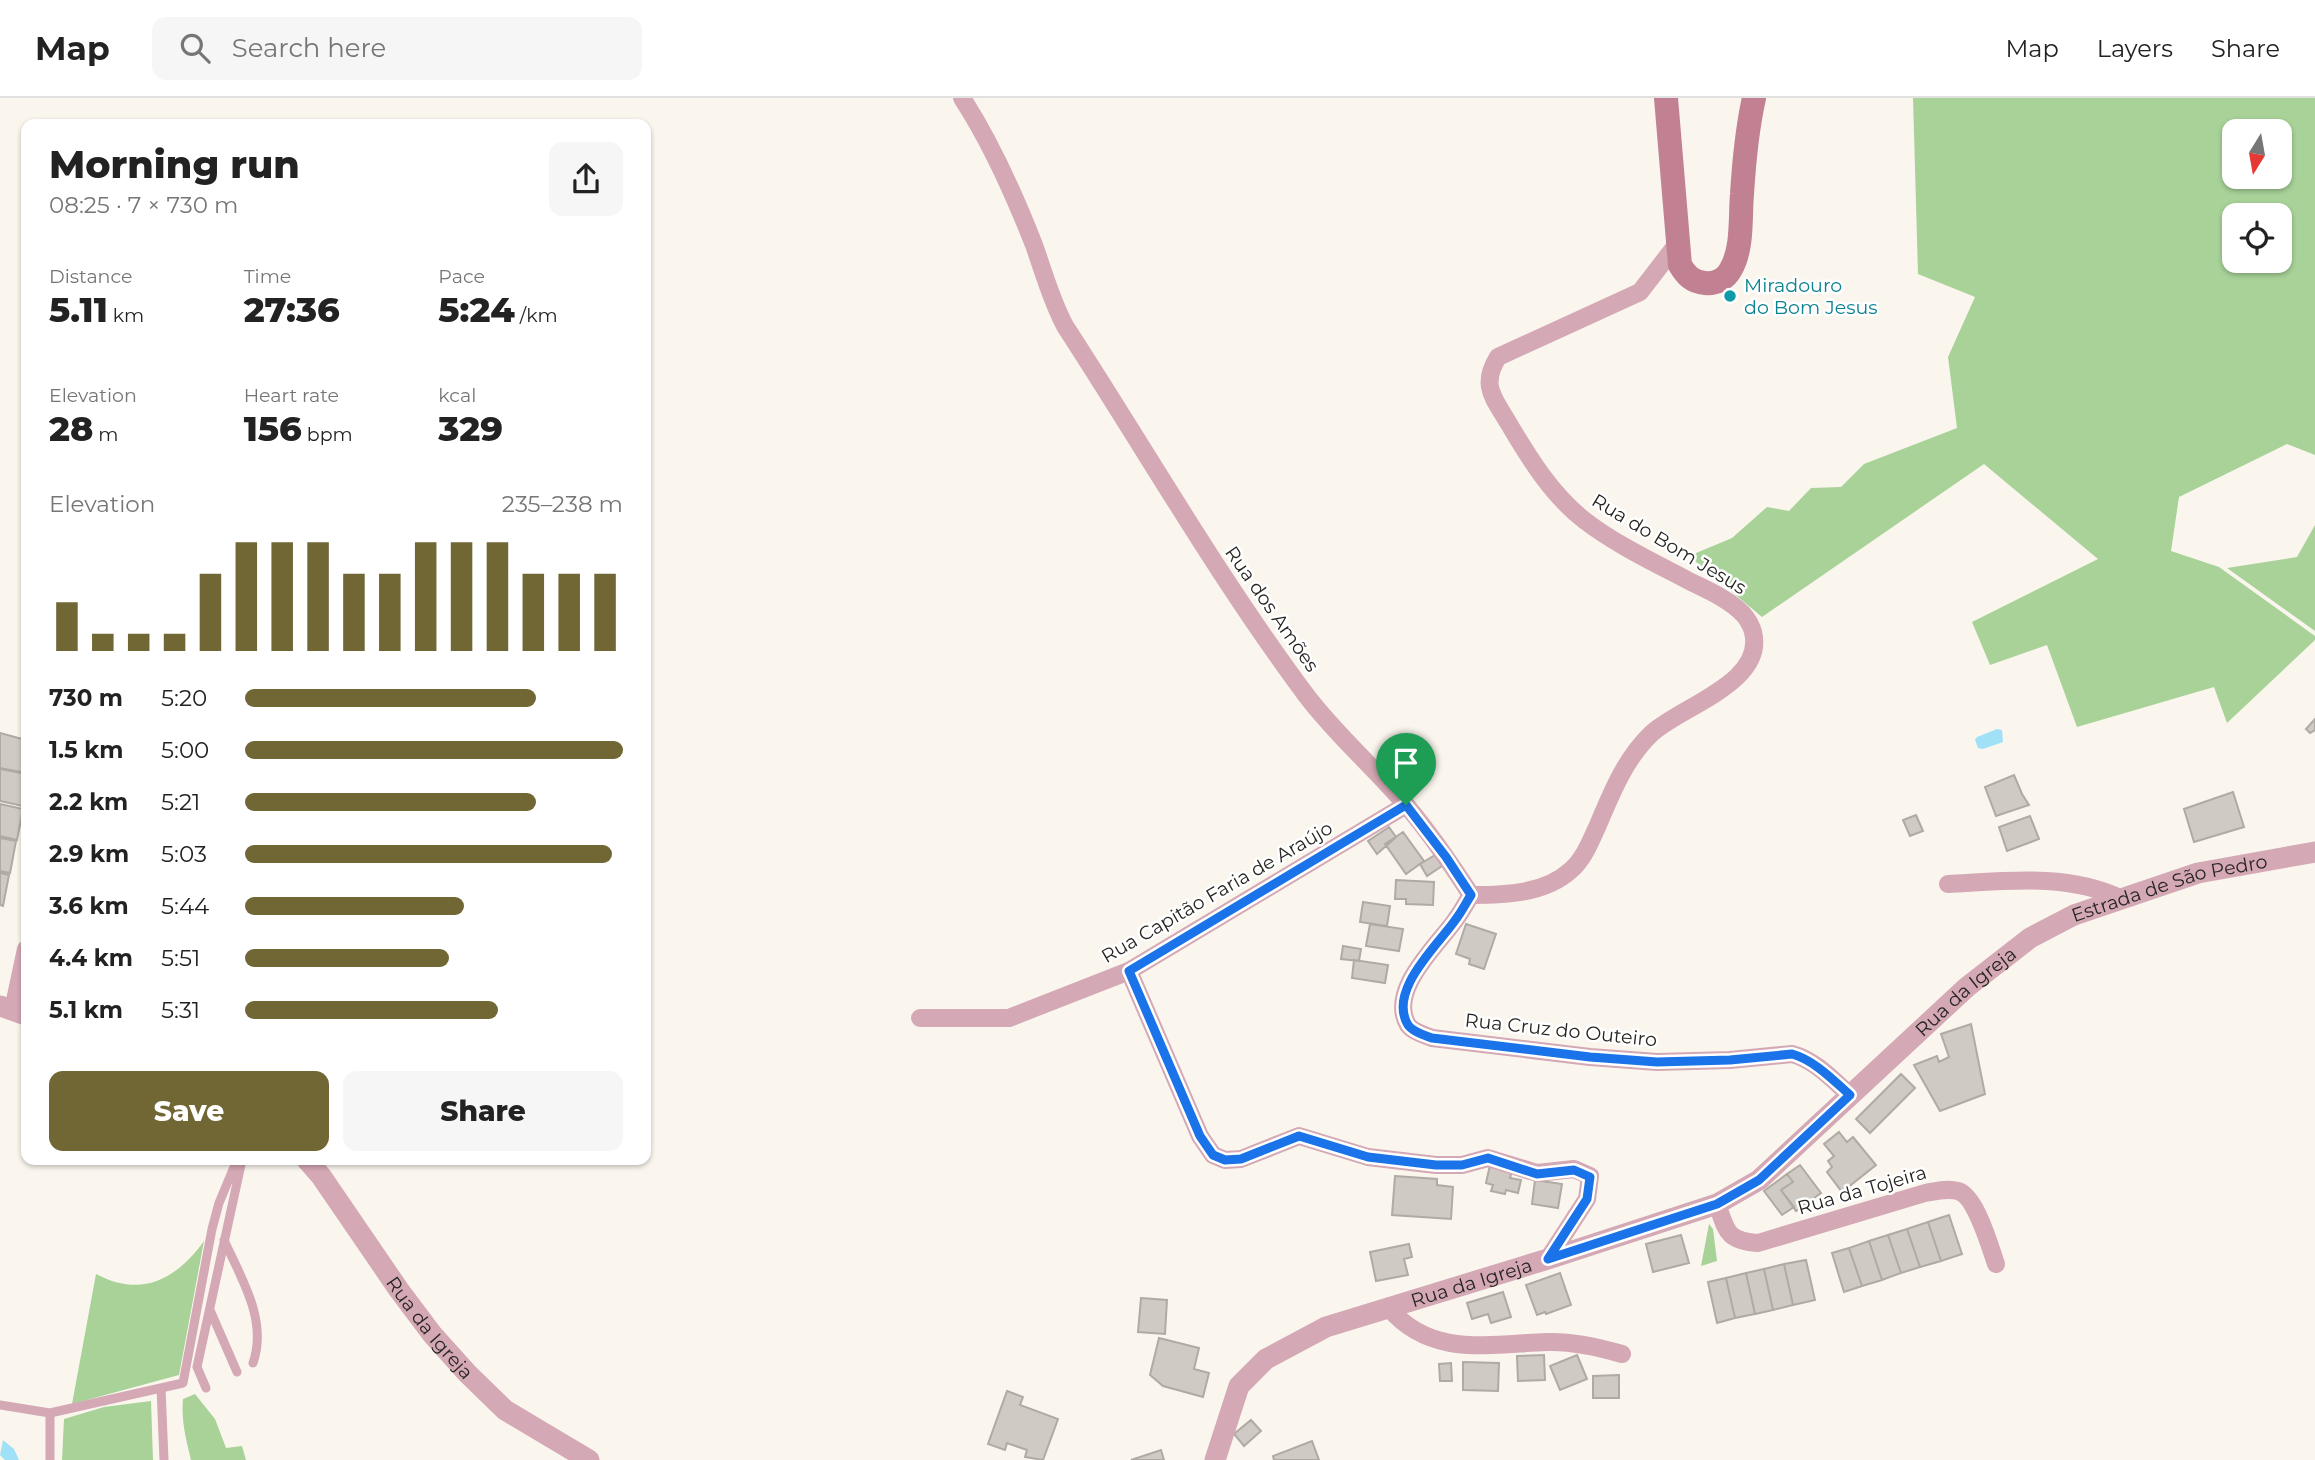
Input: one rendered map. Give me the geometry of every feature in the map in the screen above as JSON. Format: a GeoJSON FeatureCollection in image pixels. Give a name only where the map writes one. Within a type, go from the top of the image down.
{"type":"FeatureCollection","features":[{"type":"Feature","properties":{"kind":"main road"},"geometry":{"type":"LineString","coordinates":[[1666,98],[1680,265],[1687,276],[1697,282],[1719,282],[1731,269],[1738,249],[1743,181],[1754,98]]}},
{"type":"Feature","properties":{"kind":"street","name":"Rua dos Amões"},"geometry":{"type":"LineString","coordinates":[[962,98],[993,149],[1034,247],[1051,300],[1065,326],[1208,553],[1265,637],[1333,728],[1406,805],[1471,895]]}},
{"type":"Feature","properties":{"kind":"street","name":"Rua do Bom Jesus"},"geometry":{"type":"LineString","coordinates":[[1471,895],[1512,894],[1535,889],[1555,882],[1573,869],[1587,848],[1632,756],[1653,732],[1731,683],[1746,667],[1754,648],[1753,631],[1743,614],[1723,599],[1633,551],[1583,519],[1549,484],[1530,458],[1489,386],[1490,371],[1498,357],[1640,292],[1677,244]]}},
{"type":"Feature","properties":{"kind":"street","name":"Rua Capitão Faria de Araújo"},"geometry":{"type":"LineString","coordinates":[[919,1018],[1009,1018],[1129,971],[1406,805]]}},
{"type":"Feature","properties":{"kind":"street","name":"Estrada de São Pedro"},"geometry":{"type":"LineString","coordinates":[[2030,938],[2074,915],[2198,873],[2315,852]]}},
{"type":"Feature","properties":{"kind":"street"},"geometry":{"type":"LineString","coordinates":[[1948,884],[2066,882],[2102,889],[2120,898]]}},
{"type":"Feature","properties":{"kind":"street","name":"Rua Cruz do Outeiro"},"geometry":{"type":"LineString","coordinates":[[1471,895],[1410,982],[1404,1005],[1408,1024],[1415,1031],[1432,1038],[1590,1057],[1657,1062],[1730,1060],[1792,1054],[1801,1056],[1819,1068],[1850,1095]]}},
{"type":"Feature","properties":{"kind":"street","name":"Rua da Igreja"},"geometry":{"type":"LineString","coordinates":[[1215,1460],[1240,1386],[1266,1359],[1326,1327],[1717,1204],[1759,1180],[1967,987],[2030,938]]}},
{"type":"Feature","properties":{"kind":"street"},"geometry":{"type":"LineString","coordinates":[[1129,971],[1200,1136],[1213,1155],[1225,1160],[1241,1159],[1299,1136],[1368,1157],[1436,1165],[1462,1165],[1488,1158],[1537,1174],[1574,1170],[1590,1177],[1587,1199],[1548,1259]]}},
{"type":"Feature","properties":{"kind":"street"},"geometry":{"type":"LineString","coordinates":[[13,1011],[21,973]]}},
{"type":"Feature","properties":{"kind":"street","name":"Rua da Igreja"},"geometry":{"type":"LineString","coordinates":[[311,1165],[432,1334],[467,1373],[505,1410],[589,1460]]}},
{"type":"Feature","properties":{"kind":"street","name":"Rua da Tojeira"},"geometry":{"type":"LineString","coordinates":[[1717,1204],[1727,1232],[1738,1241],[1758,1243],[1925,1193],[1945,1189],[1962,1192],[1969,1199],[1982,1225],[1996,1264]]}},
{"type":"Feature","properties":{"kind":"street"},"geometry":{"type":"LineString","coordinates":[[1389,1308],[1398,1319],[1416,1332],[1437,1340],[1464,1345],[1549,1342],[1587,1344],[1622,1354]]}},
{"type":"Feature","properties":{"kind":"lane"},"geometry":{"type":"LineString","coordinates":[[0,1405],[50,1413],[183,1383],[212,1228],[219,1203],[238,1165]]}},
{"type":"Feature","properties":{"kind":"lane"},"geometry":{"type":"LineString","coordinates":[[206,1388],[197,1367],[239,1165]]}},
{"type":"Feature","properties":{"kind":"lane"},"geometry":{"type":"LineString","coordinates":[[224,1240],[254,1312],[258,1335],[253,1363]]}},
{"type":"Feature","properties":{"kind":"lane"},"geometry":{"type":"LineString","coordinates":[[210,1310],[237,1372]]}},
{"type":"Feature","properties":{"kind":"lane"},"geometry":{"type":"LineString","coordinates":[[161,1388],[164,1460]]}},
{"type":"Feature","properties":{"kind":"lane"},"geometry":{"type":"LineString","coordinates":[[50,1413],[50,1460]]}},
{"type":"Feature","properties":{"kind":"green space"},"geometry":{"type":"Polygon","coordinates":[[[1913,98],[2315,98],[2315,455],[2287,444],[2179,497],[2171,551],[2219,567],[2315,636],[2315,640],[2227,723],[2214,687],[2077,727],[2047,645],[1990,665],[1972,622],[2098,559],[1984,464],[1762,617],[1689,556],[1732,538],[1767,507],[1789,511],[1811,488],[1841,487],[1864,464],[1957,428],[1948,357],[1975,297],[1918,274],[1913,98]]]}},
{"type":"Feature","properties":{"kind":"green space"},"geometry":{"type":"Polygon","coordinates":[[[2315,525],[2315,631],[2227,568],[2297,557],[2315,525]]]}},
{"type":"Feature","properties":{"kind":"green space"},"geometry":{"type":"Polygon","coordinates":[[[1709,1224],[1713,1229],[1717,1261],[1701,1266],[1709,1224]]]}},
{"type":"Feature","properties":{"kind":"green space"},"geometry":{"type":"Polygon","coordinates":[[[204,1241],[179,1375],[72,1404],[96,1274],[128,1284],[156,1281],[182,1266],[204,1241]]]}},
{"type":"Feature","properties":{"kind":"green space"},"geometry":{"type":"Polygon","coordinates":[[[195,1394],[215,1419],[226,1448],[242,1446],[246,1460],[191,1460],[183,1422],[183,1399],[195,1394]]]}},
{"type":"Feature","properties":{"kind":"green space"},"geometry":{"type":"Polygon","coordinates":[[[151,1401],[153,1460],[62,1460],[64,1419],[104,1407],[151,1401]]]}},
{"type":"Feature","properties":{"kind":"water"},"geometry":{"type":"Polygon","coordinates":[[[1997,729],[2002,730],[2003,742],[1983,749],[1978,748],[1975,740],[1977,737],[1997,729]]]}},
{"type":"Feature","properties":{"kind":"water"},"geometry":{"type":"Polygon","coordinates":[[[3,1440],[14,1449],[19,1460],[5,1460],[0,1455],[3,1440]]]}},
{"type":"Feature","properties":{"kind":"building"},"geometry":{"type":"Polygon","coordinates":[[[2315,719],[2315,730],[2310,733],[2306,729],[2315,719]]]}},
{"type":"Feature","properties":{"kind":"building"},"geometry":{"type":"Polygon","coordinates":[[[0,733],[21,739],[21,772],[0,768],[0,733]]]}},
{"type":"Feature","properties":{"kind":"building"},"geometry":{"type":"Polygon","coordinates":[[[0,769],[21,773],[21,806],[0,801],[0,769]]]}},
{"type":"Feature","properties":{"kind":"building"},"geometry":{"type":"Polygon","coordinates":[[[2014,775],[2029,805],[1996,816],[1985,787],[2014,775]]]}},
{"type":"Feature","properties":{"kind":"building"},"geometry":{"type":"Polygon","coordinates":[[[2233,792],[2244,827],[2194,842],[2184,809],[2233,792]]]}},
{"type":"Feature","properties":{"kind":"building"},"geometry":{"type":"Polygon","coordinates":[[[0,804],[21,809],[17,840],[0,836],[0,804]]]}},
{"type":"Feature","properties":{"kind":"building"},"geometry":{"type":"Polygon","coordinates":[[[1916,815],[1923,831],[1910,836],[1903,820],[1916,815]]]}},
{"type":"Feature","properties":{"kind":"building"},"geometry":{"type":"Polygon","coordinates":[[[2030,816],[2039,839],[2007,851],[1999,827],[2030,816]]]}},
{"type":"Feature","properties":{"kind":"building"},"geometry":{"type":"Polygon","coordinates":[[[1389,827],[1396,837],[1377,854],[1368,841],[1389,827]]]}},
{"type":"Feature","properties":{"kind":"building"},"geometry":{"type":"Polygon","coordinates":[[[1403,832],[1424,861],[1406,874],[1385,844],[1403,832]]]}},
{"type":"Feature","properties":{"kind":"building"},"geometry":{"type":"Polygon","coordinates":[[[0,838],[16,841],[10,873],[0,871],[0,838]]]}},
{"type":"Feature","properties":{"kind":"building"},"geometry":{"type":"Polygon","coordinates":[[[1435,855],[1442,866],[1427,876],[1420,864],[1435,855]]]}},
{"type":"Feature","properties":{"kind":"building"},"geometry":{"type":"Polygon","coordinates":[[[0,873],[9,875],[3,906],[0,905],[0,873]]]}},
{"type":"Feature","properties":{"kind":"building"},"geometry":{"type":"Polygon","coordinates":[[[1396,880],[1434,882],[1433,905],[1406,904],[1406,899],[1395,899],[1396,880]]]}},
{"type":"Feature","properties":{"kind":"building"},"geometry":{"type":"Polygon","coordinates":[[[1363,902],[1390,906],[1387,926],[1360,922],[1363,902]]]}},
{"type":"Feature","properties":{"kind":"building"},"geometry":{"type":"Polygon","coordinates":[[[1370,924],[1403,929],[1399,951],[1366,946],[1370,924]]]}},
{"type":"Feature","properties":{"kind":"building"},"geometry":{"type":"Polygon","coordinates":[[[1466,924],[1496,934],[1484,969],[1469,964],[1470,959],[1456,954],[1466,924]]]}},
{"type":"Feature","properties":{"kind":"building"},"geometry":{"type":"Polygon","coordinates":[[[1343,946],[1361,949],[1359,961],[1341,959],[1343,946]]]}},
{"type":"Feature","properties":{"kind":"building"},"geometry":{"type":"Polygon","coordinates":[[[1354,960],[1388,965],[1385,983],[1352,978],[1354,960]]]}},
{"type":"Feature","properties":{"kind":"building"},"geometry":{"type":"Polygon","coordinates":[[[1971,1024],[1985,1094],[1940,1111],[1914,1065],[1937,1056],[1939,1062],[1949,1057],[1941,1034],[1971,1024]]]}},
{"type":"Feature","properties":{"kind":"building"},"geometry":{"type":"Polygon","coordinates":[[[1901,1074],[1915,1088],[1870,1133],[1856,1119],[1901,1074]]]}},
{"type":"Feature","properties":{"kind":"building"},"geometry":{"type":"Polygon","coordinates":[[[1839,1132],[1847,1142],[1853,1137],[1876,1165],[1842,1192],[1827,1172],[1832,1167],[1828,1161],[1834,1156],[1824,1144],[1839,1132]]]}},
{"type":"Feature","properties":{"kind":"building"},"geometry":{"type":"Polygon","coordinates":[[[1490,1165],[1512,1170],[1510,1178],[1521,1180],[1518,1193],[1506,1190],[1505,1194],[1491,1191],[1493,1185],[1486,1183],[1490,1165]]]}},
{"type":"Feature","properties":{"kind":"building"},"geometry":{"type":"Polygon","coordinates":[[[1800,1165],[1821,1193],[1796,1211],[1781,1190],[1793,1182],[1787,1174],[1800,1165]]]}},
{"type":"Feature","properties":{"kind":"building"},"geometry":{"type":"Polygon","coordinates":[[[1787,1174],[1793,1182],[1781,1190],[1794,1207],[1782,1215],[1764,1191],[1787,1174]]]}},
{"type":"Feature","properties":{"kind":"building"},"geometry":{"type":"Polygon","coordinates":[[[1395,1176],[1437,1179],[1437,1185],[1453,1187],[1451,1219],[1392,1215],[1395,1176]]]}},
{"type":"Feature","properties":{"kind":"building"},"geometry":{"type":"Polygon","coordinates":[[[1535,1180],[1562,1184],[1558,1208],[1532,1204],[1535,1180]]]}},
{"type":"Feature","properties":{"kind":"building"},"geometry":{"type":"Polygon","coordinates":[[[1949,1215],[1962,1254],[1941,1261],[1928,1222],[1949,1215]]]}},
{"type":"Feature","properties":{"kind":"building"},"geometry":{"type":"Polygon","coordinates":[[[1928,1222],[1941,1261],[1920,1267],[1907,1229],[1928,1222]]]}},
{"type":"Feature","properties":{"kind":"building"},"geometry":{"type":"Polygon","coordinates":[[[1907,1229],[1920,1267],[1901,1273],[1888,1235],[1907,1229]]]}},
{"type":"Feature","properties":{"kind":"building"},"geometry":{"type":"Polygon","coordinates":[[[1681,1235],[1689,1263],[1653,1272],[1646,1244],[1681,1235]]]}},
{"type":"Feature","properties":{"kind":"building"},"geometry":{"type":"Polygon","coordinates":[[[1888,1235],[1901,1273],[1882,1280],[1869,1241],[1888,1235]]]}},
{"type":"Feature","properties":{"kind":"building"},"geometry":{"type":"Polygon","coordinates":[[[1869,1241],[1882,1280],[1862,1286],[1849,1248],[1869,1241]]]}},
{"type":"Feature","properties":{"kind":"building"},"geometry":{"type":"Polygon","coordinates":[[[1409,1244],[1412,1257],[1404,1259],[1408,1275],[1376,1281],[1370,1252],[1409,1244]]]}},
{"type":"Feature","properties":{"kind":"building"},"geometry":{"type":"Polygon","coordinates":[[[1849,1248],[1862,1286],[1844,1292],[1832,1253],[1849,1248]]]}},
{"type":"Feature","properties":{"kind":"building"},"geometry":{"type":"Polygon","coordinates":[[[1806,1260],[1815,1300],[1793,1305],[1784,1264],[1806,1260]]]}},
{"type":"Feature","properties":{"kind":"building"},"geometry":{"type":"Polygon","coordinates":[[[1784,1264],[1793,1305],[1773,1310],[1764,1269],[1784,1264]]]}},
{"type":"Feature","properties":{"kind":"building"},"geometry":{"type":"Polygon","coordinates":[[[1764,1269],[1773,1310],[1755,1314],[1746,1273],[1764,1269]]]}},
{"type":"Feature","properties":{"kind":"building"},"geometry":{"type":"Polygon","coordinates":[[[1560,1273],[1571,1305],[1537,1315],[1526,1285],[1560,1273]]]}},
{"type":"Feature","properties":{"kind":"building"},"geometry":{"type":"Polygon","coordinates":[[[1746,1273],[1755,1314],[1735,1318],[1726,1278],[1746,1273]]]}},
{"type":"Feature","properties":{"kind":"building"},"geometry":{"type":"Polygon","coordinates":[[[1726,1278],[1735,1318],[1717,1323],[1708,1282],[1726,1278]]]}},
{"type":"Feature","properties":{"kind":"building"},"geometry":{"type":"Polygon","coordinates":[[[1503,1292],[1511,1317],[1491,1323],[1488,1314],[1472,1319],[1467,1303],[1503,1292]]]}},
{"type":"Feature","properties":{"kind":"building"},"geometry":{"type":"Polygon","coordinates":[[[1141,1298],[1167,1300],[1165,1334],[1138,1332],[1141,1298]]]}},
{"type":"Feature","properties":{"kind":"building"},"geometry":{"type":"Polygon","coordinates":[[[1159,1338],[1199,1348],[1194,1369],[1209,1373],[1203,1397],[1163,1386],[1150,1375],[1159,1338]]]}},
{"type":"Feature","properties":{"kind":"building"},"geometry":{"type":"Polygon","coordinates":[[[1544,1355],[1545,1380],[1518,1381],[1517,1356],[1544,1355]]]}},
{"type":"Feature","properties":{"kind":"building"},"geometry":{"type":"Polygon","coordinates":[[[1577,1355],[1587,1379],[1560,1390],[1550,1366],[1577,1355]]]}},
{"type":"Feature","properties":{"kind":"building"},"geometry":{"type":"Polygon","coordinates":[[[1463,1362],[1499,1363],[1498,1391],[1463,1390],[1463,1362]]]}},
{"type":"Feature","properties":{"kind":"building"},"geometry":{"type":"Polygon","coordinates":[[[1451,1363],[1452,1381],[1440,1381],[1439,1364],[1451,1363]]]}},
{"type":"Feature","properties":{"kind":"building"},"geometry":{"type":"Polygon","coordinates":[[[1619,1375],[1619,1398],[1593,1398],[1593,1376],[1619,1375]]]}},
{"type":"Feature","properties":{"kind":"building"},"geometry":{"type":"Polygon","coordinates":[[[1007,1391],[1023,1397],[1020,1405],[1058,1419],[1043,1460],[1025,1457],[1027,1450],[1007,1443],[1005,1450],[988,1444],[1007,1391]]]}},
{"type":"Feature","properties":{"kind":"building"},"geometry":{"type":"Polygon","coordinates":[[[1251,1420],[1261,1431],[1244,1446],[1234,1434],[1251,1420]]]}},
{"type":"Feature","properties":{"kind":"building"},"geometry":{"type":"Polygon","coordinates":[[[1312,1441],[1319,1460],[1274,1460],[1273,1456],[1312,1441]]]}},
{"type":"Feature","properties":{"kind":"building"},"geometry":{"type":"Polygon","coordinates":[[[1161,1450],[1164,1460],[1131,1460],[1161,1450]]]}},
{"type":"Feature","properties":{"kind":"place","name":"Miradouro do Bom Jesus"},"geometry":{"type":"Point","coordinates":[1730,296]}},
{"type":"Feature","properties":{"kind":"route"},"geometry":{"type":"LineString","coordinates":[[1406,805],[1471,895],[1410,982],[1404,1005],[1408,1024],[1415,1031],[1432,1038],[1590,1057],[1657,1062],[1730,1060],[1792,1054],[1801,1056],[1819,1068],[1850,1095],[1759,1180],[1717,1204],[1548,1259],[1587,1199],[1590,1177],[1574,1170],[1537,1174],[1488,1158],[1462,1165],[1436,1165],[1368,1157],[1299,1136],[1241,1159],[1225,1160],[1213,1155],[1200,1136],[1129,971],[1406,805]]}}]}
